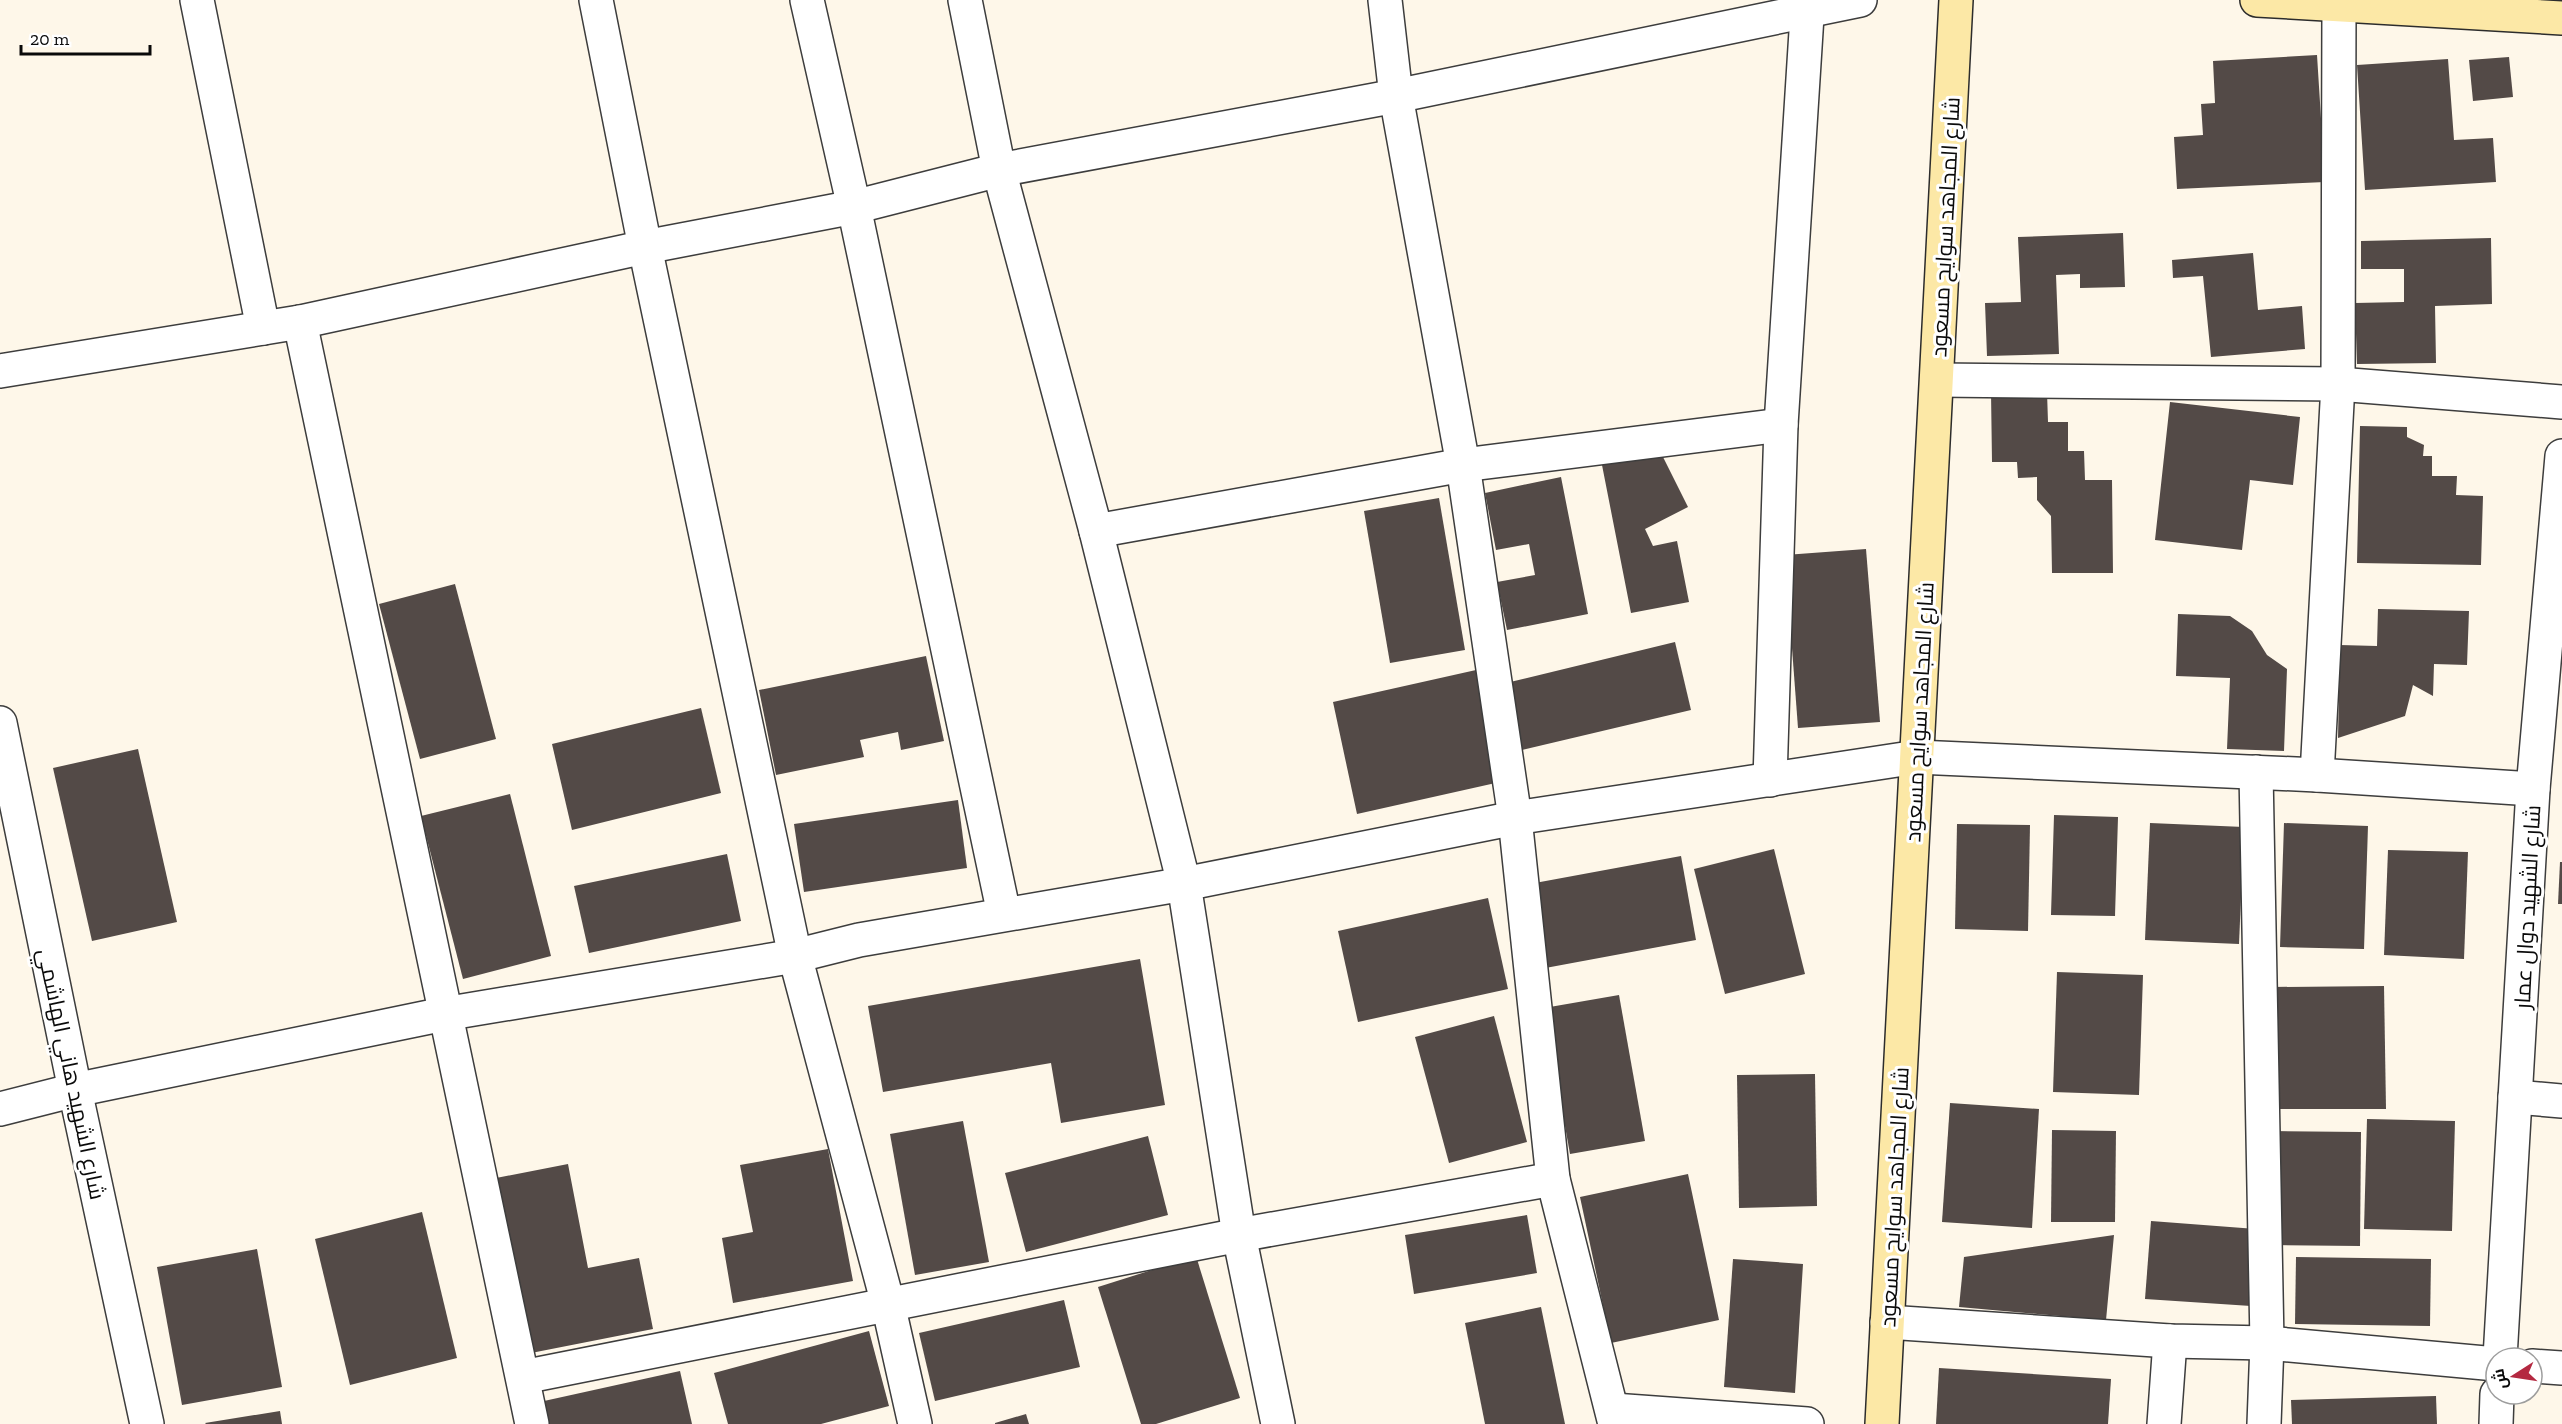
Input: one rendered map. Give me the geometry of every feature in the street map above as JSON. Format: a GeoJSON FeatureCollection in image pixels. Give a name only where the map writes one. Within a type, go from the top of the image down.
{"type":"FeatureCollection","features":[{"type":"Feature","properties":{"kind":"street"},"geometry":{"type":"LineString","coordinates":[[197,0],[263,328]]}},
{"type":"Feature","properties":{"kind":"street"},"geometry":{"type":"LineString","coordinates":[[596,0],[645,247],[795,956],[888,1304],[915,1424]]}},
{"type":"Feature","properties":{"kind":"street"},"geometry":{"type":"LineString","coordinates":[[807,0],[854,207],[1004,914]]}},
{"type":"Feature","properties":{"kind":"street"},"geometry":{"type":"LineString","coordinates":[[965,0],[999,170],[1096,531],[1184,884],[1239,1235],[1278,1424]]}},
{"type":"Feature","properties":{"kind":"street"},"geometry":{"type":"LineString","coordinates":[[1385,0],[1396,96],[1463,465],[1515,818],[1553,1179],[1614,1417],[1807,1424]]}},
{"type":"Feature","properties":{"kind":"street"},"geometry":{"type":"LineString","coordinates":[[0,371],[300,322],[645,247],[854,207],[999,170],[1396,96],[1809,6],[1860,0]]}},
{"type":"Feature","properties":{"kind":"street","name":"شارع المجاهد سوايح مسعود"},"geometry":{"type":"LineString","coordinates":[[1882,1424],[1956,0]]}},
{"type":"Feature","properties":{"kind":"street"},"geometry":{"type":"LineString","coordinates":[[2257,0],[2562,18]]}},
{"type":"Feature","properties":{"kind":"street"},"geometry":{"type":"LineString","coordinates":[[2317,775],[2338,384],[2339,5]]}},
{"type":"Feature","properties":{"kind":"street"},"geometry":{"type":"LineString","coordinates":[[1770,780],[1781,425],[1809,6]]}},
{"type":"Feature","properties":{"kind":"street"},"geometry":{"type":"LineString","coordinates":[[300,322],[532,1424]]}},
{"type":"Feature","properties":{"kind":"street"},"geometry":{"type":"LineString","coordinates":[[1937,380],[2338,384],[2562,402]]}},
{"type":"Feature","properties":{"kind":"street"},"geometry":{"type":"LineString","coordinates":[[1096,531],[1463,465],[1781,425]]}},
{"type":"Feature","properties":{"kind":"street","name":"شارع الشهيد دوال عمار"},"geometry":{"type":"LineString","coordinates":[[2501,1346],[2533,789],[2562,456]]}},
{"type":"Feature","properties":{"kind":"street","name":"شارع الشهيد هاني الهاشمي"},"geometry":{"type":"LineString","coordinates":[[0,723],[75,1090],[147,1424]]}},
{"type":"Feature","properties":{"kind":"street"},"geometry":{"type":"LineString","coordinates":[[0,1109],[75,1090],[444,1014],[795,956],[859,940],[1184,884],[1515,818],[1917,757],[2317,775],[2533,789]]}},
{"type":"Feature","properties":{"kind":"street"},"geometry":{"type":"LineString","coordinates":[[2256,772],[2267,1342],[2264,1424]]}},
{"type":"Feature","properties":{"kind":"street"},"geometry":{"type":"LineString","coordinates":[[2515,1097],[2562,1101]]}},
{"type":"Feature","properties":{"kind":"street"},"geometry":{"type":"LineString","coordinates":[[523,1377],[1239,1235],[1553,1179]]}},
{"type":"Feature","properties":{"kind":"street"},"geometry":{"type":"LineString","coordinates":[[1887,1322],[2170,1341],[2267,1342],[2484,1363]]}},
{"type":"Feature","properties":{"kind":"street"},"geometry":{"type":"LineString","coordinates":[[2164,1424],[2170,1341]]}},
{"type":"Feature","properties":{"kind":"street"},"geometry":{"type":"LineString","coordinates":[[2544,1367],[2562,1368]]}},
{"type":"Feature","properties":{"kind":"street"},"geometry":{"type":"LineString","coordinates":[[2496,1424],[2497,1406]]}},
{"type":"Feature","properties":{"kind":"building"},"geometry":{"type":"Polygon","coordinates":[[[2317,55],[2325,182],[2177,189],[2174,137],[2203,135],[2201,104],[2215,103],[2213,61],[2317,55]]]}},
{"type":"Feature","properties":{"kind":"building"},"geometry":{"type":"Polygon","coordinates":[[[2509,57],[2513,97],[2473,101],[2469,60],[2509,57]]]}},
{"type":"Feature","properties":{"kind":"building"},"geometry":{"type":"Polygon","coordinates":[[[2448,59],[2454,140],[2493,138],[2496,182],[2365,190],[2357,65],[2448,59]]]}},
{"type":"Feature","properties":{"kind":"building"},"geometry":{"type":"Polygon","coordinates":[[[2123,233],[2125,287],[2080,288],[2080,274],[2056,275],[2059,354],[1987,356],[1985,303],[2021,302],[2018,237],[2123,233]]]}},
{"type":"Feature","properties":{"kind":"building"},"geometry":{"type":"Polygon","coordinates":[[[2491,238],[2492,304],[2435,306],[2436,363],[2357,364],[2355,303],[2404,302],[2404,269],[2361,269],[2361,241],[2491,238]]]}},
{"type":"Feature","properties":{"kind":"building"},"geometry":{"type":"Polygon","coordinates":[[[2253,253],[2258,310],[2302,306],[2305,349],[2211,357],[2203,276],[2173,278],[2172,260],[2253,253]]]}},
{"type":"Feature","properties":{"kind":"building"},"geometry":{"type":"Polygon","coordinates":[[[1991,392],[2047,392],[2048,422],[2068,422],[2068,451],[2084,451],[2085,480],[2112,480],[2113,573],[2052,573],[2051,516],[2037,500],[2037,477],[2018,478],[2017,462],[1992,462],[1991,392]]]}},
{"type":"Feature","properties":{"kind":"building"},"geometry":{"type":"Polygon","coordinates":[[[2170,402],[2300,417],[2293,485],[2250,480],[2242,550],[2155,540],[2170,402]]]}},
{"type":"Feature","properties":{"kind":"building"},"geometry":{"type":"Polygon","coordinates":[[[2360,426],[2407,427],[2407,437],[2424,445],[2423,456],[2432,456],[2432,476],[2457,476],[2456,495],[2483,496],[2481,565],[2357,563],[2360,426]]]}},
{"type":"Feature","properties":{"kind":"building"},"geometry":{"type":"Polygon","coordinates":[[[1661,453],[1688,507],[1645,529],[1653,546],[1677,541],[1689,602],[1631,613],[1602,465],[1661,453]]]}},
{"type":"Feature","properties":{"kind":"building"},"geometry":{"type":"Polygon","coordinates":[[[1561,477],[1588,614],[1507,630],[1497,582],[1535,575],[1529,544],[1496,550],[1485,493],[1561,477]]]}},
{"type":"Feature","properties":{"kind":"building"},"geometry":{"type":"Polygon","coordinates":[[[1439,498],[1465,650],[1390,663],[1364,511],[1439,498]]]}},
{"type":"Feature","properties":{"kind":"building"},"geometry":{"type":"Polygon","coordinates":[[[1866,549],[1880,722],[1798,728],[1785,555],[1866,549]]]}},
{"type":"Feature","properties":{"kind":"building"},"geometry":{"type":"Polygon","coordinates":[[[455,584],[496,739],[420,759],[379,604],[455,584]]]}},
{"type":"Feature","properties":{"kind":"building"},"geometry":{"type":"Polygon","coordinates":[[[2378,609],[2469,611],[2467,665],[2434,664],[2433,696],[2413,685],[2405,716],[2338,738],[2340,645],[2377,646],[2378,609]]]}},
{"type":"Feature","properties":{"kind":"building"},"geometry":{"type":"Polygon","coordinates":[[[2178,614],[2230,616],[2252,631],[2267,655],[2287,669],[2284,751],[2227,749],[2230,678],[2176,676],[2178,614]]]}},
{"type":"Feature","properties":{"kind":"building"},"geometry":{"type":"Polygon","coordinates":[[[1675,642],[1691,710],[1522,750],[1506,683],[1675,642]]]}},
{"type":"Feature","properties":{"kind":"building"},"geometry":{"type":"Polygon","coordinates":[[[926,656],[944,741],[901,750],[898,732],[860,740],[864,757],[776,775],[759,690],[926,656]]]}},
{"type":"Feature","properties":{"kind":"building"},"geometry":{"type":"Polygon","coordinates":[[[1476,670],[1500,782],[1357,814],[1333,702],[1476,670]]]}},
{"type":"Feature","properties":{"kind":"building"},"geometry":{"type":"Polygon","coordinates":[[[701,708],[721,793],[572,830],[552,744],[701,708]]]}},
{"type":"Feature","properties":{"kind":"building"},"geometry":{"type":"Polygon","coordinates":[[[138,749],[177,922],[92,941],[53,768],[138,749]]]}},
{"type":"Feature","properties":{"kind":"building"},"geometry":{"type":"Polygon","coordinates":[[[510,794],[551,956],[463,979],[421,816],[510,794]]]}},
{"type":"Feature","properties":{"kind":"building"},"geometry":{"type":"Polygon","coordinates":[[[958,800],[967,868],[804,892],[794,824],[958,800]]]}},
{"type":"Feature","properties":{"kind":"building"},"geometry":{"type":"Polygon","coordinates":[[[2054,815],[2118,817],[2115,916],[2051,915],[2054,815]]]}},
{"type":"Feature","properties":{"kind":"building"},"geometry":{"type":"Polygon","coordinates":[[[2150,823],[2244,827],[2239,944],[2145,940],[2150,823]]]}},
{"type":"Feature","properties":{"kind":"building"},"geometry":{"type":"Polygon","coordinates":[[[2284,823],[2368,826],[2364,949],[2280,947],[2284,823]]]}},
{"type":"Feature","properties":{"kind":"building"},"geometry":{"type":"Polygon","coordinates":[[[1957,824],[2030,825],[2028,931],[1955,929],[1957,824]]]}},
{"type":"Feature","properties":{"kind":"building"},"geometry":{"type":"Polygon","coordinates":[[[1774,849],[1805,974],[1725,994],[1694,869],[1774,849]]]}},
{"type":"Feature","properties":{"kind":"building"},"geometry":{"type":"Polygon","coordinates":[[[2388,850],[2468,852],[2464,959],[2384,955],[2388,850]]]}},
{"type":"Feature","properties":{"kind":"building"},"geometry":{"type":"Polygon","coordinates":[[[727,854],[741,921],[589,953],[574,886],[727,854]]]}},
{"type":"Feature","properties":{"kind":"building"},"geometry":{"type":"Polygon","coordinates":[[[1681,856],[1696,940],[1540,969],[1524,885],[1681,856]]]}},
{"type":"Feature","properties":{"kind":"building"},"geometry":{"type":"Polygon","coordinates":[[[2560,862],[2562,862],[2562,904],[2558,904],[2560,862]]]}},
{"type":"Feature","properties":{"kind":"building"},"geometry":{"type":"Polygon","coordinates":[[[1488,898],[1508,989],[1358,1022],[1338,931],[1488,898]]]}},
{"type":"Feature","properties":{"kind":"building"},"geometry":{"type":"Polygon","coordinates":[[[1140,959],[1165,1105],[1061,1123],[1051,1063],[883,1092],[868,1006],[1140,959]]]}},
{"type":"Feature","properties":{"kind":"building"},"geometry":{"type":"Polygon","coordinates":[[[2057,972],[2143,975],[2139,1095],[2053,1092],[2057,972]]]}},
{"type":"Feature","properties":{"kind":"building"},"geometry":{"type":"Polygon","coordinates":[[[2384,986],[2386,1109],[2273,1109],[2272,987],[2384,986]]]}},
{"type":"Feature","properties":{"kind":"building"},"geometry":{"type":"Polygon","coordinates":[[[1619,995],[1645,1141],[1570,1154],[1544,1008],[1619,995]]]}},
{"type":"Feature","properties":{"kind":"building"},"geometry":{"type":"Polygon","coordinates":[[[1494,1016],[1527,1142],[1449,1163],[1415,1037],[1494,1016]]]}},
{"type":"Feature","properties":{"kind":"building"},"geometry":{"type":"Polygon","coordinates":[[[1815,1074],[1817,1206],[1739,1208],[1737,1075],[1815,1074]]]}},
{"type":"Feature","properties":{"kind":"building"},"geometry":{"type":"Polygon","coordinates":[[[1950,1103],[2039,1109],[2032,1228],[1942,1222],[1950,1103]]]}},
{"type":"Feature","properties":{"kind":"building"},"geometry":{"type":"Polygon","coordinates":[[[2367,1119],[2455,1121],[2452,1231],[2364,1229],[2367,1119]]]}},
{"type":"Feature","properties":{"kind":"building"},"geometry":{"type":"Polygon","coordinates":[[[963,1121],[989,1262],[915,1275],[890,1134],[963,1121]]]}},
{"type":"Feature","properties":{"kind":"building"},"geometry":{"type":"Polygon","coordinates":[[[2052,1130],[2116,1131],[2115,1222],[2051,1222],[2052,1130]]]}},
{"type":"Feature","properties":{"kind":"building"},"geometry":{"type":"Polygon","coordinates":[[[2274,1131],[2361,1132],[2360,1246],[2274,1245],[2274,1131]]]}},
{"type":"Feature","properties":{"kind":"building"},"geometry":{"type":"Polygon","coordinates":[[[1148,1136],[1168,1215],[1026,1252],[1005,1173],[1148,1136]]]}},
{"type":"Feature","properties":{"kind":"building"},"geometry":{"type":"Polygon","coordinates":[[[828,1149],[853,1281],[733,1303],[722,1238],[753,1232],[740,1165],[828,1149]]]}},
{"type":"Feature","properties":{"kind":"building"},"geometry":{"type":"Polygon","coordinates":[[[568,1164],[588,1268],[639,1258],[653,1329],[526,1354],[491,1179],[568,1164]]]}},
{"type":"Feature","properties":{"kind":"building"},"geometry":{"type":"Polygon","coordinates":[[[1688,1174],[1719,1320],[1611,1343],[1580,1197],[1688,1174]]]}},
{"type":"Feature","properties":{"kind":"building"},"geometry":{"type":"Polygon","coordinates":[[[422,1212],[457,1358],[350,1385],[315,1239],[422,1212]]]}},
{"type":"Feature","properties":{"kind":"building"},"geometry":{"type":"Polygon","coordinates":[[[1527,1215],[1537,1273],[1414,1294],[1405,1235],[1527,1215]]]}},
{"type":"Feature","properties":{"kind":"building"},"geometry":{"type":"Polygon","coordinates":[[[2151,1221],[2256,1229],[2251,1306],[2145,1299],[2151,1221]]]}},
{"type":"Feature","properties":{"kind":"building"},"geometry":{"type":"Polygon","coordinates":[[[2114,1235],[2106,1320],[1959,1307],[1964,1257],[2114,1235]]]}},
{"type":"Feature","properties":{"kind":"building"},"geometry":{"type":"Polygon","coordinates":[[[257,1249],[282,1387],[182,1405],[157,1267],[257,1249]]]}},
{"type":"Feature","properties":{"kind":"building"},"geometry":{"type":"Polygon","coordinates":[[[1196,1256],[1240,1398],[1156,1424],[1141,1424],[1098,1287],[1196,1256]]]}},
{"type":"Feature","properties":{"kind":"building"},"geometry":{"type":"Polygon","coordinates":[[[2296,1257],[2431,1259],[2430,1326],[2295,1324],[2296,1257]]]}},
{"type":"Feature","properties":{"kind":"building"},"geometry":{"type":"Polygon","coordinates":[[[1733,1259],[1803,1264],[1795,1393],[1724,1387],[1733,1259]]]}},
{"type":"Feature","properties":{"kind":"building"},"geometry":{"type":"Polygon","coordinates":[[[1064,1300],[1080,1367],[935,1401],[919,1333],[1064,1300]]]}},
{"type":"Feature","properties":{"kind":"building"},"geometry":{"type":"Polygon","coordinates":[[[1541,1307],[1565,1424],[1485,1424],[1465,1323],[1541,1307]]]}},
{"type":"Feature","properties":{"kind":"building"},"geometry":{"type":"Polygon","coordinates":[[[869,1331],[889,1406],[821,1424],[728,1424],[714,1373],[869,1331]]]}},
{"type":"Feature","properties":{"kind":"building"},"geometry":{"type":"Polygon","coordinates":[[[1939,1368],[2111,1379],[2108,1424],[1936,1424],[1939,1368]]]}},
{"type":"Feature","properties":{"kind":"building"},"geometry":{"type":"Polygon","coordinates":[[[680,1371],[692,1424],[549,1424],[544,1401],[680,1371]]]}},
{"type":"Feature","properties":{"kind":"building"},"geometry":{"type":"Polygon","coordinates":[[[2436,1396],[2437,1424],[2292,1424],[2291,1400],[2436,1396]]]}},
{"type":"Feature","properties":{"kind":"building"},"geometry":{"type":"Polygon","coordinates":[[[280,1411],[282,1424],[205,1423],[280,1411]]]}},
{"type":"Feature","properties":{"kind":"building"},"geometry":{"type":"Polygon","coordinates":[[[1026,1414],[1029,1424],[995,1424],[995,1423],[1026,1414]]]}}]}
